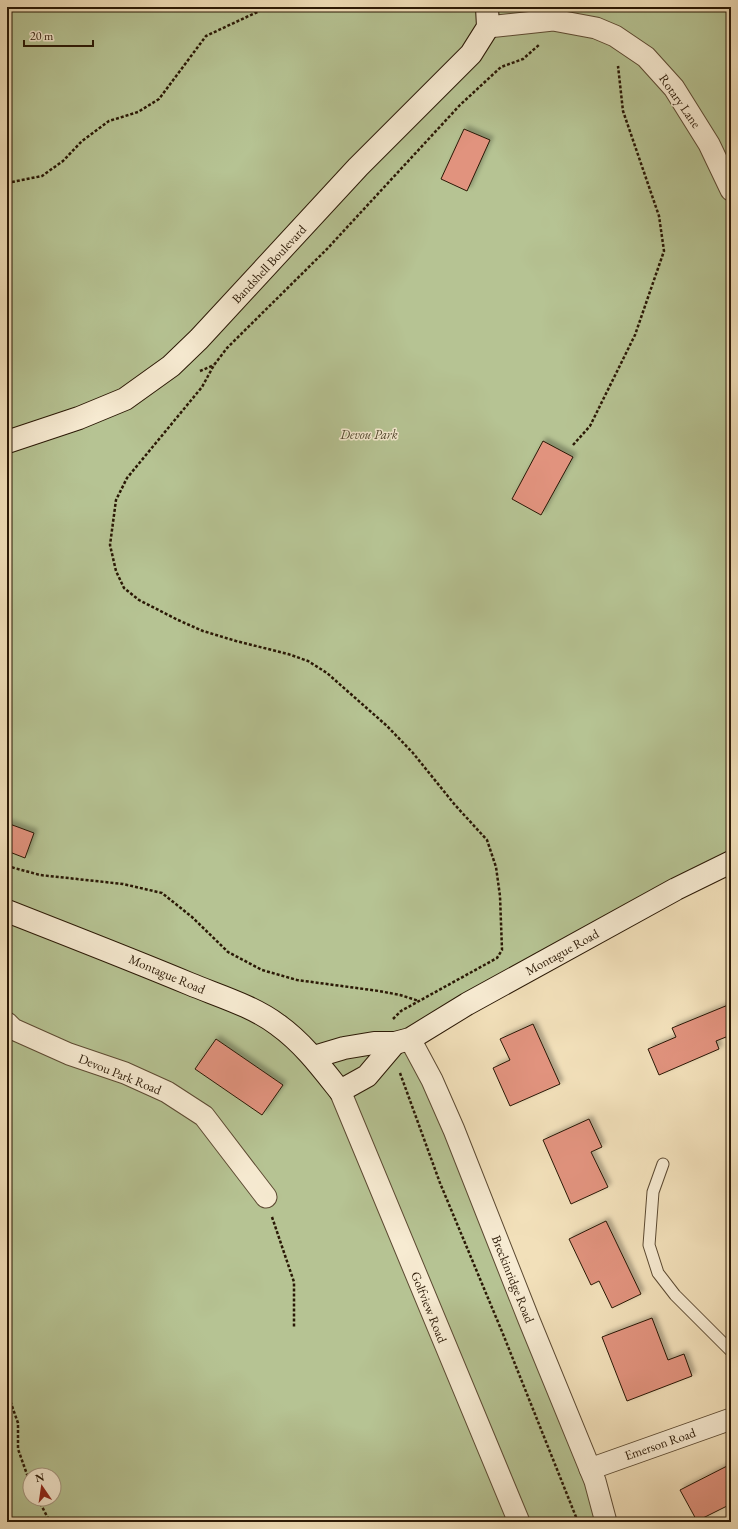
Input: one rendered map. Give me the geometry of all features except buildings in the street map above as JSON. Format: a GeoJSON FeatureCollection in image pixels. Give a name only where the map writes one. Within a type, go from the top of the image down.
{"type":"FeatureCollection","features":[{"type":"Feature","properties":{"kind":"street","name":"Rotary Lane"},"geometry":{"type":"LineString","coordinates":[[488,17],[553,20],[596,28],[615,36],[646,57],[674,88],[709,144],[731,190]]}},
{"type":"Feature","properties":{"kind":"street","name":"Bandshell Boulevard"},"geometry":{"type":"LineString","coordinates":[[7,442],[79,418],[125,399],[171,366],[199,339],[358,167],[471,54],[488,17]]}},
{"type":"Feature","properties":{"kind":"street","name":"Montague Road"},"geometry":{"type":"LineString","coordinates":[[7,911],[110,951],[252,1010],[278,1024],[314,1057],[340,1091],[367,1076],[403,1041],[676,889],[731,862]]}},
{"type":"Feature","properties":{"kind":"street","name":"Devou Park Road"},"geometry":{"type":"LineString","coordinates":[[7,1023],[13,1030],[69,1054],[125,1073],[167,1092],[204,1116],[266,1197]]}},
{"type":"Feature","properties":{"kind":"street"},"geometry":{"type":"LineString","coordinates":[[314,1057],[344,1048],[374,1043],[403,1041]]}},
{"type":"Feature","properties":{"kind":"street","name":"Breckinridge Road"},"geometry":{"type":"LineString","coordinates":[[403,1041],[432,1080],[454,1130],[595,1481],[606,1522]]}},
{"type":"Feature","properties":{"kind":"street","name":"Golfview Road"},"geometry":{"type":"LineString","coordinates":[[340,1091],[520,1522]]}},
{"type":"Feature","properties":{"kind":"street","name":"Emerson Road"},"geometry":{"type":"LineString","coordinates":[[590,1469],[731,1419]]}},
{"type":"Feature","properties":{"kind":"lane"},"geometry":{"type":"LineString","coordinates":[[663,1164],[653,1192],[649,1245],[658,1273],[675,1296],[731,1351]]}},
{"type":"Feature","properties":{"kind":"path"},"geometry":{"type":"LineString","coordinates":[[7,183],[42,176],[63,161],[82,141],[108,121],[138,112],[159,99],[206,36],[268,7]]}},
{"type":"Feature","properties":{"kind":"path"},"geometry":{"type":"LineString","coordinates":[[573,445],[590,426],[635,335],[664,251],[659,216],[623,111],[615,36]]}},
{"type":"Feature","properties":{"kind":"path"},"geometry":{"type":"LineString","coordinates":[[392,1019],[401,1011],[497,958],[502,950],[500,896],[496,867],[487,840],[455,805],[413,753],[387,726],[327,673],[308,661],[288,654],[236,642],[184,623],[140,600],[124,588],[116,571],[110,545],[116,500],[127,478],[202,387],[214,365],[228,348],[327,249],[460,105],[501,67],[523,59],[544,40]]}},
{"type":"Feature","properties":{"kind":"path"},"geometry":{"type":"LineString","coordinates":[[7,866],[40,875],[123,884],[162,893],[192,917],[228,952],[262,970],[297,980],[400,995],[419,1002]]}},
{"type":"Feature","properties":{"kind":"path"},"geometry":{"type":"LineString","coordinates":[[400,1074],[440,1183],[504,1334],[578,1522]]}},
{"type":"Feature","properties":{"kind":"path"},"geometry":{"type":"LineString","coordinates":[[266,1197],[294,1282],[294,1327]]}},
{"type":"Feature","properties":{"kind":"path"},"geometry":{"type":"LineString","coordinates":[[7,1392],[18,1423],[18,1450],[24,1467]]}},
{"type":"Feature","properties":{"kind":"path"},"geometry":{"type":"LineString","coordinates":[[42,1507],[50,1522]]}},
{"type":"Feature","properties":{"kind":"green space","name":"Devou Park"},"geometry":{"type":"Polygon","coordinates":[[[7,7],[731,7],[731,862],[411,1039],[606,1522],[7,1522],[7,7]]]}}]}
